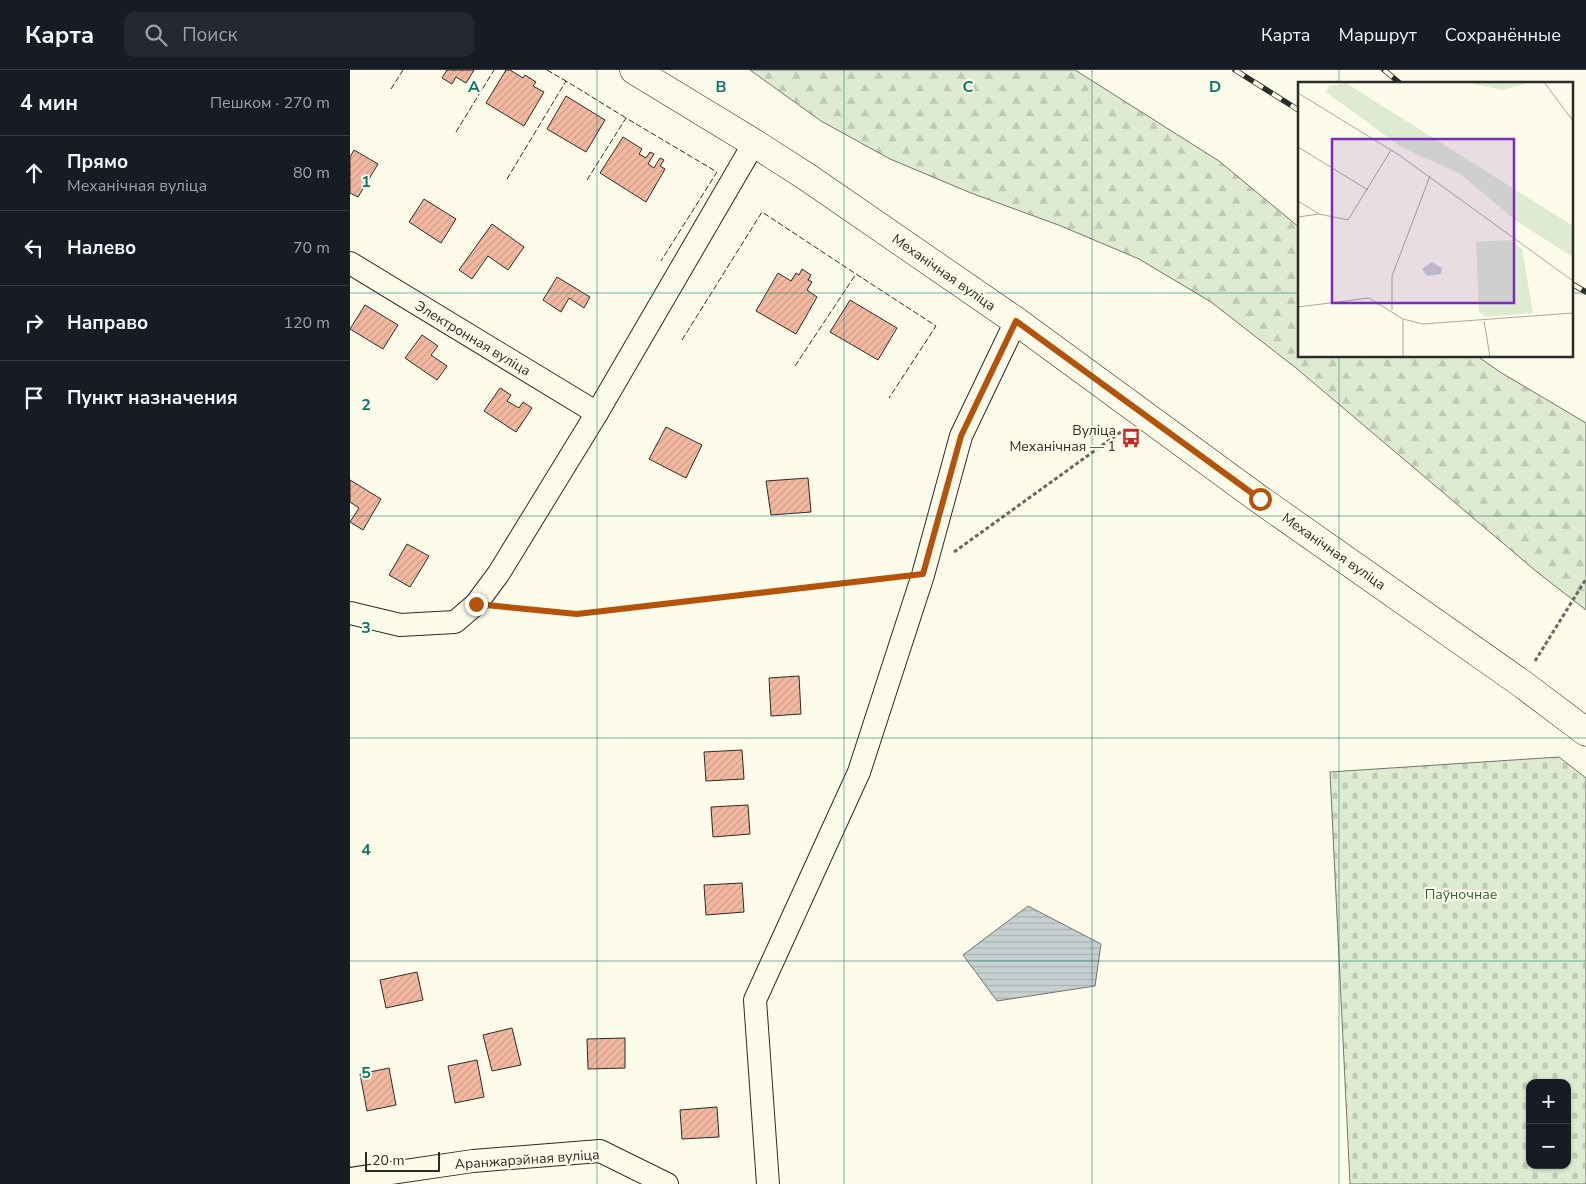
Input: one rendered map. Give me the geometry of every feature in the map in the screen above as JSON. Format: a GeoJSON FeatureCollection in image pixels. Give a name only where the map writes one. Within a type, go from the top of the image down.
{"type":"FeatureCollection","features":[{"type":"Feature","properties":{"kind":"street","name":"Механічная вуліца"},"geometry":{"type":"LineString","coordinates":[[634,70],[806,177],[1016,321],[1260,499],[1521,683],[1586,732]]}},
{"type":"Feature","properties":{"kind":"street"},"geometry":{"type":"LineString","coordinates":[[350,613],[400,625],[455,622],[476,604],[499,573],[597,413],[754,143]]}},
{"type":"Feature","properties":{"kind":"street","name":"Электронная вуліца"},"geometry":{"type":"LineString","coordinates":[[350,263],[597,413]]}},
{"type":"Feature","properties":{"kind":"street"},"geometry":{"type":"LineString","coordinates":[[768,1184],[755,1000],[859,772],[923,574],[961,436],[1016,321]]}},
{"type":"Feature","properties":{"kind":"street","name":"Аранжарэйная вуліца"},"geometry":{"type":"LineString","coordinates":[[350,1180],[474,1161],[600,1151],[667,1184]]}},
{"type":"Feature","properties":{"kind":"path"},"geometry":{"type":"LineString","coordinates":[[476,604],[577,614],[923,574],[1122,431]]}},
{"type":"Feature","properties":{"kind":"path"},"geometry":{"type":"LineString","coordinates":[[1521,683],[1586,579]]}},
{"type":"Feature","properties":{"kind":"green space"},"geometry":{"type":"Polygon","coordinates":[[[750,70],[1075,70],[1219,161],[1298,226],[1298,358],[1480,358],[1586,423],[1586,610],[1537,572],[1296,368],[1211,302],[1139,259],[1061,226],[971,193],[890,159],[821,121],[750,70]]]}},
{"type":"Feature","properties":{"kind":"green space","name":"Паўночнае"},"geometry":{"type":"Polygon","coordinates":[[[1559,757],[1586,778],[1586,1184],[1350,1184],[1330,772],[1559,757]]]}},
{"type":"Feature","properties":{"kind":"shaded area"},"geometry":{"type":"Polygon","coordinates":[[[1028,906],[1101,944],[1095,986],[997,1001],[963,955],[1028,906]]]}},
{"type":"Feature","properties":{"kind":"building"},"geometry":{"type":"Polygon","coordinates":[[[447,70],[474,70],[466,83],[456,77],[452,84],[442,78],[447,70]]]}},
{"type":"Feature","properties":{"kind":"building"},"geometry":{"type":"Polygon","coordinates":[[[506,70],[510,70],[523,78],[525,75],[536,82],[533,86],[544,92],[524,126],[486,103],[506,70]]]}},
{"type":"Feature","properties":{"kind":"building"},"geometry":{"type":"Polygon","coordinates":[[[566,96],[605,120],[586,152],[547,129],[566,96]]]}},
{"type":"Feature","properties":{"kind":"building"},"geometry":{"type":"Polygon","coordinates":[[[623,137],[642,149],[639,154],[646,158],[650,152],[654,154],[648,164],[654,168],[660,158],[664,160],[660,166],[665,169],[646,202],[600,173],[623,137]]]}},
{"type":"Feature","properties":{"kind":"building"},"geometry":{"type":"Polygon","coordinates":[[[354,150],[378,164],[358,197],[350,193],[350,157],[354,150]]]}},
{"type":"Feature","properties":{"kind":"building"},"geometry":{"type":"Polygon","coordinates":[[[424,199],[456,219],[441,243],[409,222],[424,199]]]}},
{"type":"Feature","properties":{"kind":"building"},"geometry":{"type":"Polygon","coordinates":[[[492,224],[524,247],[508,270],[488,256],[472,279],[459,270],[492,224]]]}},
{"type":"Feature","properties":{"kind":"building"},"geometry":{"type":"Polygon","coordinates":[[[802,269],[811,275],[808,280],[812,282],[807,290],[817,297],[796,334],[756,311],[778,273],[791,281],[796,273],[799,275],[802,269]]]}},
{"type":"Feature","properties":{"kind":"building"},"geometry":{"type":"Polygon","coordinates":[[[557,277],[590,297],[584,308],[569,298],[561,312],[543,300],[557,277]]]}},
{"type":"Feature","properties":{"kind":"building"},"geometry":{"type":"Polygon","coordinates":[[[850,300],[897,328],[878,360],[830,332],[850,300]]]}},
{"type":"Feature","properties":{"kind":"building"},"geometry":{"type":"Polygon","coordinates":[[[365,305],[398,325],[383,349],[350,329],[365,305]]]}},
{"type":"Feature","properties":{"kind":"building"},"geometry":{"type":"Polygon","coordinates":[[[422,335],[438,346],[431,355],[447,366],[437,380],[405,358],[422,335]]]}},
{"type":"Feature","properties":{"kind":"building"},"geometry":{"type":"Polygon","coordinates":[[[500,388],[511,395],[507,401],[519,408],[523,402],[532,408],[516,432],[484,411],[500,388]]]}},
{"type":"Feature","properties":{"kind":"building"},"geometry":{"type":"Polygon","coordinates":[[[666,427],[702,445],[686,478],[649,459],[666,427]]]}},
{"type":"Feature","properties":{"kind":"building"},"geometry":{"type":"Polygon","coordinates":[[[808,478],[811,512],[771,515],[766,481],[808,478]]]}},
{"type":"Feature","properties":{"kind":"building"},"geometry":{"type":"Polygon","coordinates":[[[350,480],[381,499],[363,530],[350,522],[359,508],[350,502],[350,480]]]}},
{"type":"Feature","properties":{"kind":"building"},"geometry":{"type":"Polygon","coordinates":[[[407,544],[429,556],[410,587],[389,575],[407,544]]]}},
{"type":"Feature","properties":{"kind":"building"},"geometry":{"type":"Polygon","coordinates":[[[799,676],[801,714],[771,716],[769,678],[799,676]]]}},
{"type":"Feature","properties":{"kind":"building"},"geometry":{"type":"Polygon","coordinates":[[[742,750],[744,779],[706,781],[704,752],[742,750]]]}},
{"type":"Feature","properties":{"kind":"building"},"geometry":{"type":"Polygon","coordinates":[[[748,805],[750,834],[713,837],[711,807],[748,805]]]}},
{"type":"Feature","properties":{"kind":"building"},"geometry":{"type":"Polygon","coordinates":[[[742,883],[744,912],[706,915],[704,885],[742,883]]]}},
{"type":"Feature","properties":{"kind":"building"},"geometry":{"type":"Polygon","coordinates":[[[417,972],[423,1000],[386,1008],[380,980],[417,972]]]}},
{"type":"Feature","properties":{"kind":"building"},"geometry":{"type":"Polygon","coordinates":[[[512,1028],[521,1065],[492,1071],[483,1035],[512,1028]]]}},
{"type":"Feature","properties":{"kind":"building"},"geometry":{"type":"Polygon","coordinates":[[[625,1038],[625,1068],[588,1069],[587,1039],[625,1038]]]}},
{"type":"Feature","properties":{"kind":"building"},"geometry":{"type":"Polygon","coordinates":[[[477,1060],[484,1097],[455,1103],[448,1066],[477,1060]]]}},
{"type":"Feature","properties":{"kind":"building"},"geometry":{"type":"Polygon","coordinates":[[[389,1068],[396,1105],[367,1111],[360,1074],[389,1068]]]}},
{"type":"Feature","properties":{"kind":"building"},"geometry":{"type":"Polygon","coordinates":[[[717,1107],[719,1137],[682,1139],[680,1110],[717,1107]]]}},
{"type":"Feature","properties":{"kind":"railway"},"geometry":{"type":"LineString","coordinates":[[1235,70],[1298,110]]}},
{"type":"Feature","properties":{"kind":"railway"},"geometry":{"type":"LineString","coordinates":[[1384,70],[1399,82]]}},
{"type":"Feature","properties":{"kind":"railway"},"geometry":{"type":"LineString","coordinates":[[1574,285],[1586,292]]}},
{"type":"Feature","properties":{"kind":"fence"},"geometry":{"type":"LineString","coordinates":[[391,89],[403,70]]}},
{"type":"Feature","properties":{"kind":"fence"},"geometry":{"type":"LineString","coordinates":[[456,132],[494,70]]}},
{"type":"Feature","properties":{"kind":"fence"},"geometry":{"type":"LineString","coordinates":[[547,70],[566,81]]}},
{"type":"Feature","properties":{"kind":"fence"},"geometry":{"type":"LineString","coordinates":[[507,179],[566,81],[626,118]]}},
{"type":"Feature","properties":{"kind":"fence"},"geometry":{"type":"LineString","coordinates":[[587,180],[626,118],[717,172],[661,261]]}},
{"type":"Feature","properties":{"kind":"fence"},"geometry":{"type":"LineString","coordinates":[[682,340],[762,212],[856,274]]}},
{"type":"Feature","properties":{"kind":"fence"},"geometry":{"type":"LineString","coordinates":[[795,366],[856,274],[936,326],[889,398]]}},
{"type":"Feature","properties":{"kind":"place","name":"Вуліца Механічная — 1"},"geometry":{"type":"Point","coordinates":[1131,438]}},
{"type":"Feature","properties":{"kind":"route"},"geometry":{"type":"LineString","coordinates":[[476,604],[577,614],[923,574],[961,436],[1016,321],[1260,499]]}}]}
